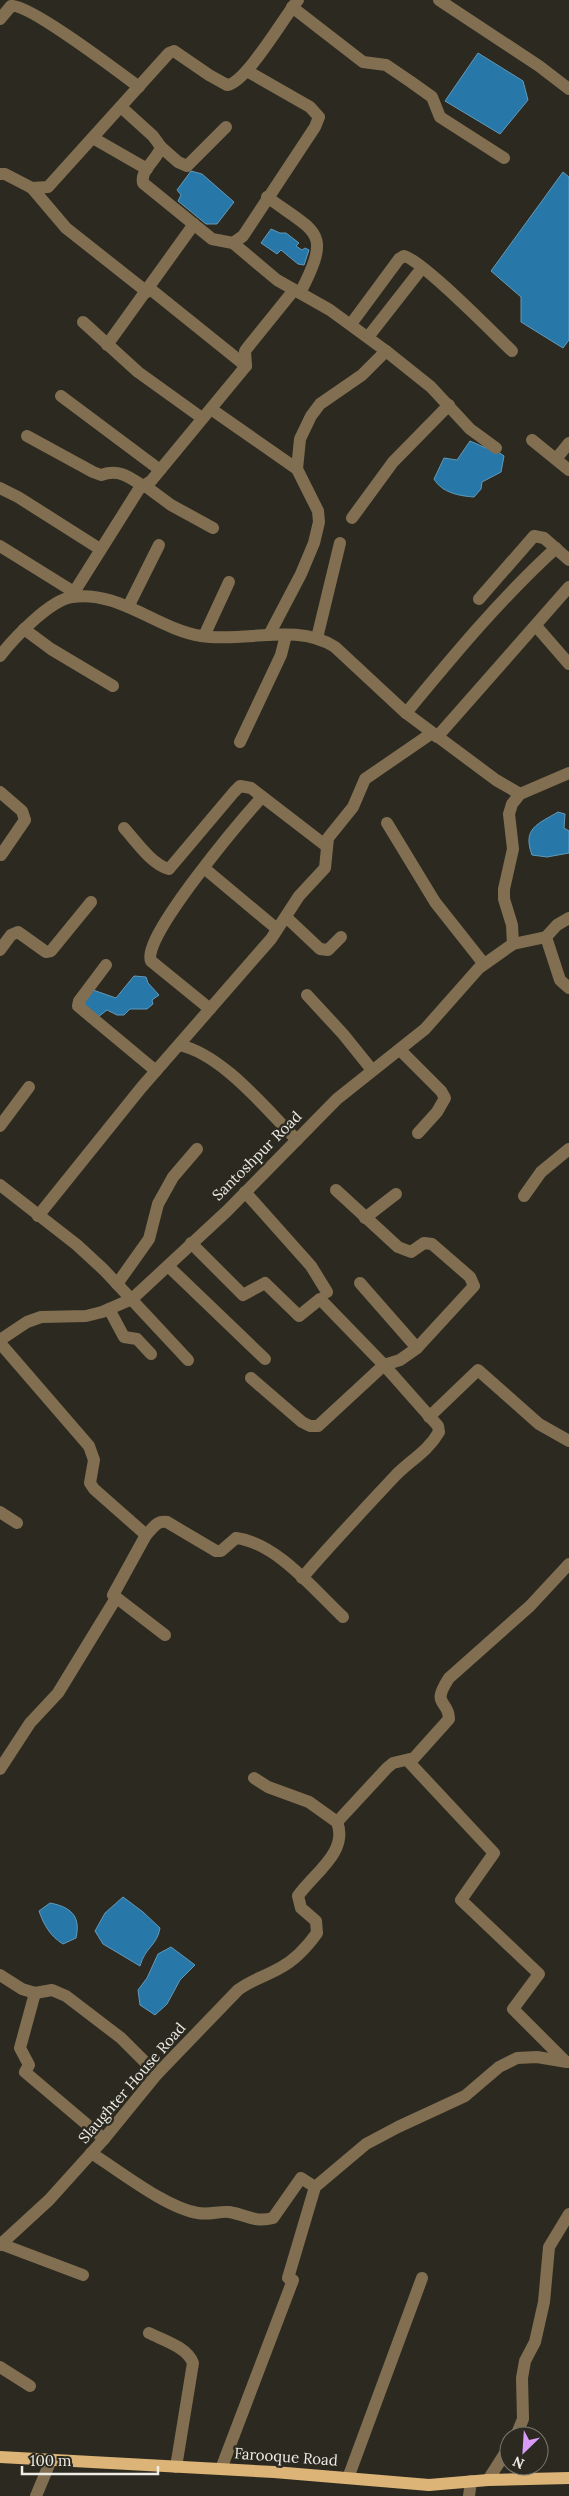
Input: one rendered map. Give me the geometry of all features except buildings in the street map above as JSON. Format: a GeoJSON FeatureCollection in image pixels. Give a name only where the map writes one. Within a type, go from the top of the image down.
{"type":"FeatureCollection","features":[{"type":"Feature","properties":{"kind":"main road","name":"Farooque Road"},"geometry":{"type":"LineString","coordinates":[[0,2457],[222,2469],[429,2485],[488,2480],[569,2478]]}},
{"type":"Feature","properties":{"kind":"street"},"geometry":{"type":"LineString","coordinates":[[439,0],[539,66],[569,89]]}},
{"type":"Feature","properties":{"kind":"street"},"geometry":{"type":"LineString","coordinates":[[32,188],[48,188],[169,53],[174,51],[192,65],[227,85],[235,82],[247,71],[295,3],[363,62],[386,65],[411,82],[432,97],[440,117],[504,158]]}},
{"type":"Feature","properties":{"kind":"street"},"geometry":{"type":"LineString","coordinates":[[0,18],[11,6],[21,7],[70,37],[139,87]]}},
{"type":"Feature","properties":{"kind":"street"},"geometry":{"type":"LineString","coordinates":[[233,243],[242,236],[315,128],[319,117],[310,108],[247,71]]}},
{"type":"Feature","properties":{"kind":"street"},"geometry":{"type":"LineString","coordinates":[[120,107],[153,136],[160,147],[178,162],[187,166],[226,128]]}},
{"type":"Feature","properties":{"kind":"street"},"geometry":{"type":"LineString","coordinates":[[93,138],[147,169]]}},
{"type":"Feature","properties":{"kind":"street"},"geometry":{"type":"LineString","coordinates":[[160,147],[156,159],[142,175],[142,183],[212,239],[233,243],[277,280],[351,324],[431,386],[470,429],[496,448]]}},
{"type":"Feature","properties":{"kind":"street"},"geometry":{"type":"LineString","coordinates":[[0,174],[5,174],[32,188],[66,228],[246,366]]}},
{"type":"Feature","properties":{"kind":"street"},"geometry":{"type":"LineString","coordinates":[[0,656],[24,629],[42,613],[72,594],[144,485],[151,481],[246,366],[245,351],[297,292],[317,258],[318,250],[315,234],[309,227],[267,197]]}},
{"type":"Feature","properties":{"kind":"street"},"geometry":{"type":"LineString","coordinates":[[107,344],[194,224]]}},
{"type":"Feature","properties":{"kind":"street"},"geometry":{"type":"LineString","coordinates":[[351,324],[399,259],[404,256],[409,257],[422,268],[512,351]]}},
{"type":"Feature","properties":{"kind":"street"},"geometry":{"type":"LineString","coordinates":[[368,337],[422,268]]}},
{"type":"Feature","properties":{"kind":"street"},"geometry":{"type":"LineString","coordinates":[[83,322],[156,386],[202,418]]}},
{"type":"Feature","properties":{"kind":"street"},"geometry":{"type":"LineString","coordinates":[[297,469],[300,439],[311,416],[320,404],[362,375],[386,351]]}},
{"type":"Feature","properties":{"kind":"street"},"geometry":{"type":"LineString","coordinates":[[61,396],[160,470]]}},
{"type":"Feature","properties":{"kind":"street"},"geometry":{"type":"LineString","coordinates":[[352,518],[393,462],[413,439],[449,405]]}},
{"type":"Feature","properties":{"kind":"street"},"geometry":{"type":"LineString","coordinates":[[212,409],[297,469],[318,511],[319,522],[314,543],[301,574],[269,634]]}},
{"type":"Feature","properties":{"kind":"street"},"geometry":{"type":"LineString","coordinates":[[27,436],[93,472],[101,475],[121,472],[144,485],[171,505],[213,528]]}},
{"type":"Feature","properties":{"kind":"street"},"geometry":{"type":"LineString","coordinates":[[532,440],[569,470]]}},
{"type":"Feature","properties":{"kind":"street"},"geometry":{"type":"LineString","coordinates":[[556,459],[569,443]]}},
{"type":"Feature","properties":{"kind":"street"},"geometry":{"type":"LineString","coordinates":[[0,488],[18,497],[100,549]]}},
{"type":"Feature","properties":{"kind":"street"},"geometry":{"type":"LineString","coordinates":[[478,600],[534,536],[544,538],[569,560]]}},
{"type":"Feature","properties":{"kind":"street"},"geometry":{"type":"LineString","coordinates":[[317,638],[340,543]]}},
{"type":"Feature","properties":{"kind":"street"},"geometry":{"type":"LineString","coordinates":[[128,607],[158,545]]}},
{"type":"Feature","properties":{"kind":"street"},"geometry":{"type":"LineString","coordinates":[[0,546],[72,594],[101,598],[128,607],[173,628],[204,636],[254,637],[269,634],[317,638],[335,647],[406,713],[434,735],[496,780],[520,794]]}},
{"type":"Feature","properties":{"kind":"street"},"geometry":{"type":"LineString","coordinates":[[406,713],[528,573],[556,548]]}},
{"type":"Feature","properties":{"kind":"street"},"geometry":{"type":"LineString","coordinates":[[204,636],[229,582]]}},
{"type":"Feature","properties":{"kind":"street"},"geometry":{"type":"LineString","coordinates":[[38,1216],[156,1071],[277,929],[300,896],[326,868],[328,859],[326,845],[328,838],[353,807],[365,779],[434,735],[536,626],[569,587]]}},
{"type":"Feature","properties":{"kind":"street"},"geometry":{"type":"LineString","coordinates":[[536,626],[569,664]]}},
{"type":"Feature","properties":{"kind":"street"},"geometry":{"type":"LineString","coordinates":[[24,629],[51,649],[114,686]]}},
{"type":"Feature","properties":{"kind":"street"},"geometry":{"type":"LineString","coordinates":[[240,742],[281,655],[286,636]]}},
{"type":"Feature","properties":{"kind":"street"},"geometry":{"type":"LineString","coordinates":[[569,773],[520,794],[512,804],[509,814],[513,849],[504,889],[504,899],[512,925],[513,944],[546,937],[557,924],[569,918]]}},
{"type":"Feature","properties":{"kind":"street"},"geometry":{"type":"LineString","coordinates":[[124,828],[141,848],[159,864],[169,869],[240,786],[251,788],[326,845]]}},
{"type":"Feature","properties":{"kind":"street"},"geometry":{"type":"LineString","coordinates":[[0,792],[22,811],[24,820],[1,854]]}},
{"type":"Feature","properties":{"kind":"street"},"geometry":{"type":"LineString","coordinates":[[210,1009],[149,957],[154,941],[204,868],[232,831],[262,797]]}},
{"type":"Feature","properties":{"kind":"street"},"geometry":{"type":"LineString","coordinates":[[388,823],[435,902],[484,964]]}},
{"type":"Feature","properties":{"kind":"street"},"geometry":{"type":"LineString","coordinates":[[204,868],[277,929]]}},
{"type":"Feature","properties":{"kind":"street"},"geometry":{"type":"LineString","coordinates":[[0,950],[11,935],[18,932],[46,952],[52,951],[91,902]]}},
{"type":"Feature","properties":{"kind":"street"},"geometry":{"type":"LineString","coordinates":[[286,917],[320,950],[328,950],[341,937]]}},
{"type":"Feature","properties":{"kind":"street"},"geometry":{"type":"LineString","coordinates":[[546,937],[560,980],[569,988]]}},
{"type":"Feature","properties":{"kind":"street","name":"Santoshpur Road"},"geometry":{"type":"LineString","coordinates":[[0,1342],[27,1322],[41,1318],[86,1316],[132,1299],[245,1192],[332,1104],[425,1029],[484,964],[513,944]]}},
{"type":"Feature","properties":{"kind":"street"},"geometry":{"type":"LineString","coordinates":[[106,965],[79,1001],[78,1006],[156,1071]]}},
{"type":"Feature","properties":{"kind":"street"},"geometry":{"type":"LineString","coordinates":[[307,995],[343,1034],[372,1070]]}},
{"type":"Feature","properties":{"kind":"street"},"geometry":{"type":"LineString","coordinates":[[179,1045],[192,1048],[232,1074],[297,1140]]}},
{"type":"Feature","properties":{"kind":"street"},"geometry":{"type":"LineString","coordinates":[[400,1050],[445,1098],[437,1112],[418,1133]]}},
{"type":"Feature","properties":{"kind":"street"},"geometry":{"type":"LineString","coordinates":[[2,1118],[29,1087]]}},
{"type":"Feature","properties":{"kind":"street"},"geometry":{"type":"LineString","coordinates":[[524,1196],[541,1172],[569,1149]]}},
{"type":"Feature","properties":{"kind":"street"},"geometry":{"type":"LineString","coordinates":[[117,1284],[149,1239],[158,1204],[173,1177],[197,1150]]}},
{"type":"Feature","properties":{"kind":"street"},"geometry":{"type":"LineString","coordinates":[[0,1185],[77,1245],[132,1299],[188,1360]]}},
{"type":"Feature","properties":{"kind":"street"},"geometry":{"type":"LineString","coordinates":[[251,1378],[302,1422],[314,1427],[384,1365],[400,1360],[417,1348],[472,1291],[474,1281],[432,1244],[424,1244],[415,1251],[406,1252],[365,1218],[336,1190]]}},
{"type":"Feature","properties":{"kind":"street"},"geometry":{"type":"LineString","coordinates":[[245,1192],[311,1266],[326,1292]]}},
{"type":"Feature","properties":{"kind":"street"},"geometry":{"type":"LineString","coordinates":[[365,1218],[396,1194]]}},
{"type":"Feature","properties":{"kind":"street"},"geometry":{"type":"LineString","coordinates":[[191,1243],[243,1295],[266,1282],[299,1316],[320,1299],[384,1365],[438,1426],[439,1432],[420,1456],[399,1472],[302,1578]]}},
{"type":"Feature","properties":{"kind":"street"},"geometry":{"type":"LineString","coordinates":[[168,1266],[265,1359]]}},
{"type":"Feature","properties":{"kind":"street"},"geometry":{"type":"LineString","coordinates":[[360,1283],[417,1348]]}},
{"type":"Feature","properties":{"kind":"street"},"geometry":{"type":"LineString","coordinates":[[109,1309],[124,1337],[137,1339],[151,1354]]}},
{"type":"Feature","properties":{"kind":"street"},"geometry":{"type":"LineString","coordinates":[[0,1342],[89,1446],[94,1460],[90,1483],[94,1489],[146,1534]]}},
{"type":"Feature","properties":{"kind":"street"},"geometry":{"type":"LineString","coordinates":[[430,1417],[478,1370],[540,1424],[569,1440]]}},
{"type":"Feature","properties":{"kind":"street"},"geometry":{"type":"LineString","coordinates":[[0,1512],[17,1523]]}},
{"type":"Feature","properties":{"kind":"street"},"geometry":{"type":"LineString","coordinates":[[165,1635],[113,1595],[146,1534],[157,1522],[162,1521],[167,1522],[216,1551],[221,1551],[233,1540],[242,1539],[271,1551],[343,1617]]}},
{"type":"Feature","properties":{"kind":"street"},"geometry":{"type":"LineString","coordinates":[[254,1778],[268,1787],[309,1802],[337,1822],[393,1763],[408,1761],[414,1758],[449,1719],[440,1698],[441,1692],[449,1678],[530,1606],[569,1564]]}},
{"type":"Feature","properties":{"kind":"street"},"geometry":{"type":"LineString","coordinates":[[0,1769],[30,1724],[58,1693],[116,1598]]}},
{"type":"Feature","properties":{"kind":"street"},"geometry":{"type":"LineString","coordinates":[[408,1761],[494,1853],[461,1900],[539,1974],[513,2009],[567,2062]]}},
{"type":"Feature","properties":{"kind":"street","name":"Slaughter House Road"},"geometry":{"type":"LineString","coordinates":[[1,2245],[49,2200],[104,2139],[157,2074],[238,1990],[248,1982],[282,1967],[296,1957],[318,1933],[316,1921],[302,1908],[298,1896],[337,1849],[341,1839],[337,1822]]}},
{"type":"Feature","properties":{"kind":"street"},"geometry":{"type":"LineString","coordinates":[[0,1975],[22,1989],[35,1993],[52,1990],[66,1996],[121,2038],[157,2074]]}},
{"type":"Feature","properties":{"kind":"street"},"geometry":{"type":"LineString","coordinates":[[35,1993],[20,2048],[29,2064],[26,2072],[104,2139]]}},
{"type":"Feature","properties":{"kind":"street"},"geometry":{"type":"LineString","coordinates":[[222,2469],[290,2279],[315,2187],[366,2144],[465,2096],[500,2067],[517,2058],[538,2057],[567,2062]]}},
{"type":"Feature","properties":{"kind":"street"},"geometry":{"type":"LineString","coordinates":[[91,2153],[161,2198],[196,2213],[228,2212],[261,2222],[274,2218],[301,2178],[315,2187]]}},
{"type":"Feature","properties":{"kind":"street"},"geometry":{"type":"LineString","coordinates":[[520,2426],[523,2419],[522,2378],[525,2361],[535,2342],[544,2302],[549,2247],[569,2214]]}},
{"type":"Feature","properties":{"kind":"street"},"geometry":{"type":"LineString","coordinates":[[1,2245],[83,2275]]}},
{"type":"Feature","properties":{"kind":"street"},"geometry":{"type":"LineString","coordinates":[[348,2478],[422,2278]]}},
{"type":"Feature","properties":{"kind":"street"},"geometry":{"type":"LineString","coordinates":[[149,2333],[189,2355],[193,2363],[176,2466]]}},
{"type":"Feature","properties":{"kind":"street"},"geometry":{"type":"LineString","coordinates":[[0,2367],[30,2386]]}},
{"type":"Feature","properties":{"kind":"street"},"geometry":{"type":"LineString","coordinates":[[36,2496],[51,2460]]}},
{"type":"Feature","properties":{"kind":"street"},"geometry":{"type":"LineString","coordinates":[[488,2480],[499,2463]]}},
{"type":"Feature","properties":{"kind":"street"},"geometry":{"type":"LineString","coordinates":[[470,2496],[471,2481]]}},
{"type":"Feature","properties":{"kind":"water"},"geometry":{"type":"Polygon","coordinates":[[[478,53],[523,81],[528,100],[500,134],[445,101],[478,53]]]}},
{"type":"Feature","properties":{"kind":"water"},"geometry":{"type":"Polygon","coordinates":[[[191,171],[202,174],[234,202],[217,224],[206,224],[178,201],[181,195],[177,190],[191,171]]]}},
{"type":"Feature","properties":{"kind":"water"},"geometry":{"type":"Polygon","coordinates":[[[563,172],[569,177],[569,340],[563,348],[521,322],[521,297],[491,271],[563,172]]]}},
{"type":"Feature","properties":{"kind":"water"},"geometry":{"type":"Polygon","coordinates":[[[271,229],[280,233],[286,233],[299,243],[296,246],[302,250],[305,248],[309,250],[304,265],[298,264],[281,250],[277,254],[261,243],[271,229]]]}},
{"type":"Feature","properties":{"kind":"water"},"geometry":{"type":"Polygon","coordinates":[[[470,441],[486,448],[490,446],[504,456],[501,472],[482,482],[481,489],[474,497],[457,495],[446,491],[434,479],[444,458],[457,460],[470,441]]]}},
{"type":"Feature","properties":{"kind":"water"},"geometry":{"type":"Polygon","coordinates":[[[558,812],[565,814],[564,828],[569,831],[569,853],[547,857],[532,855],[529,839],[534,828],[558,812]]]}},
{"type":"Feature","properties":{"kind":"water"},"geometry":{"type":"Polygon","coordinates":[[[134,976],[146,977],[148,983],[159,995],[152,1000],[153,1004],[147,1009],[130,1009],[124,1015],[117,1015],[107,1010],[98,1017],[90,1014],[83,1001],[93,990],[116,998],[134,976]]]}},
{"type":"Feature","properties":{"kind":"water"},"geometry":{"type":"Polygon","coordinates":[[[123,1897],[160,1928],[156,1939],[140,1966],[103,1944],[95,1931],[105,1913],[123,1897]]]}},
{"type":"Feature","properties":{"kind":"water"},"geometry":{"type":"Polygon","coordinates":[[[50,1903],[64,1907],[76,1918],[76,1938],[63,1944],[48,1930],[39,1911],[50,1903]]]}},
{"type":"Feature","properties":{"kind":"water"},"geometry":{"type":"Polygon","coordinates":[[[171,1947],[195,1965],[180,1980],[167,2004],[155,2015],[140,2005],[138,1990],[147,1978],[158,1954],[171,1947]]]}}]}
